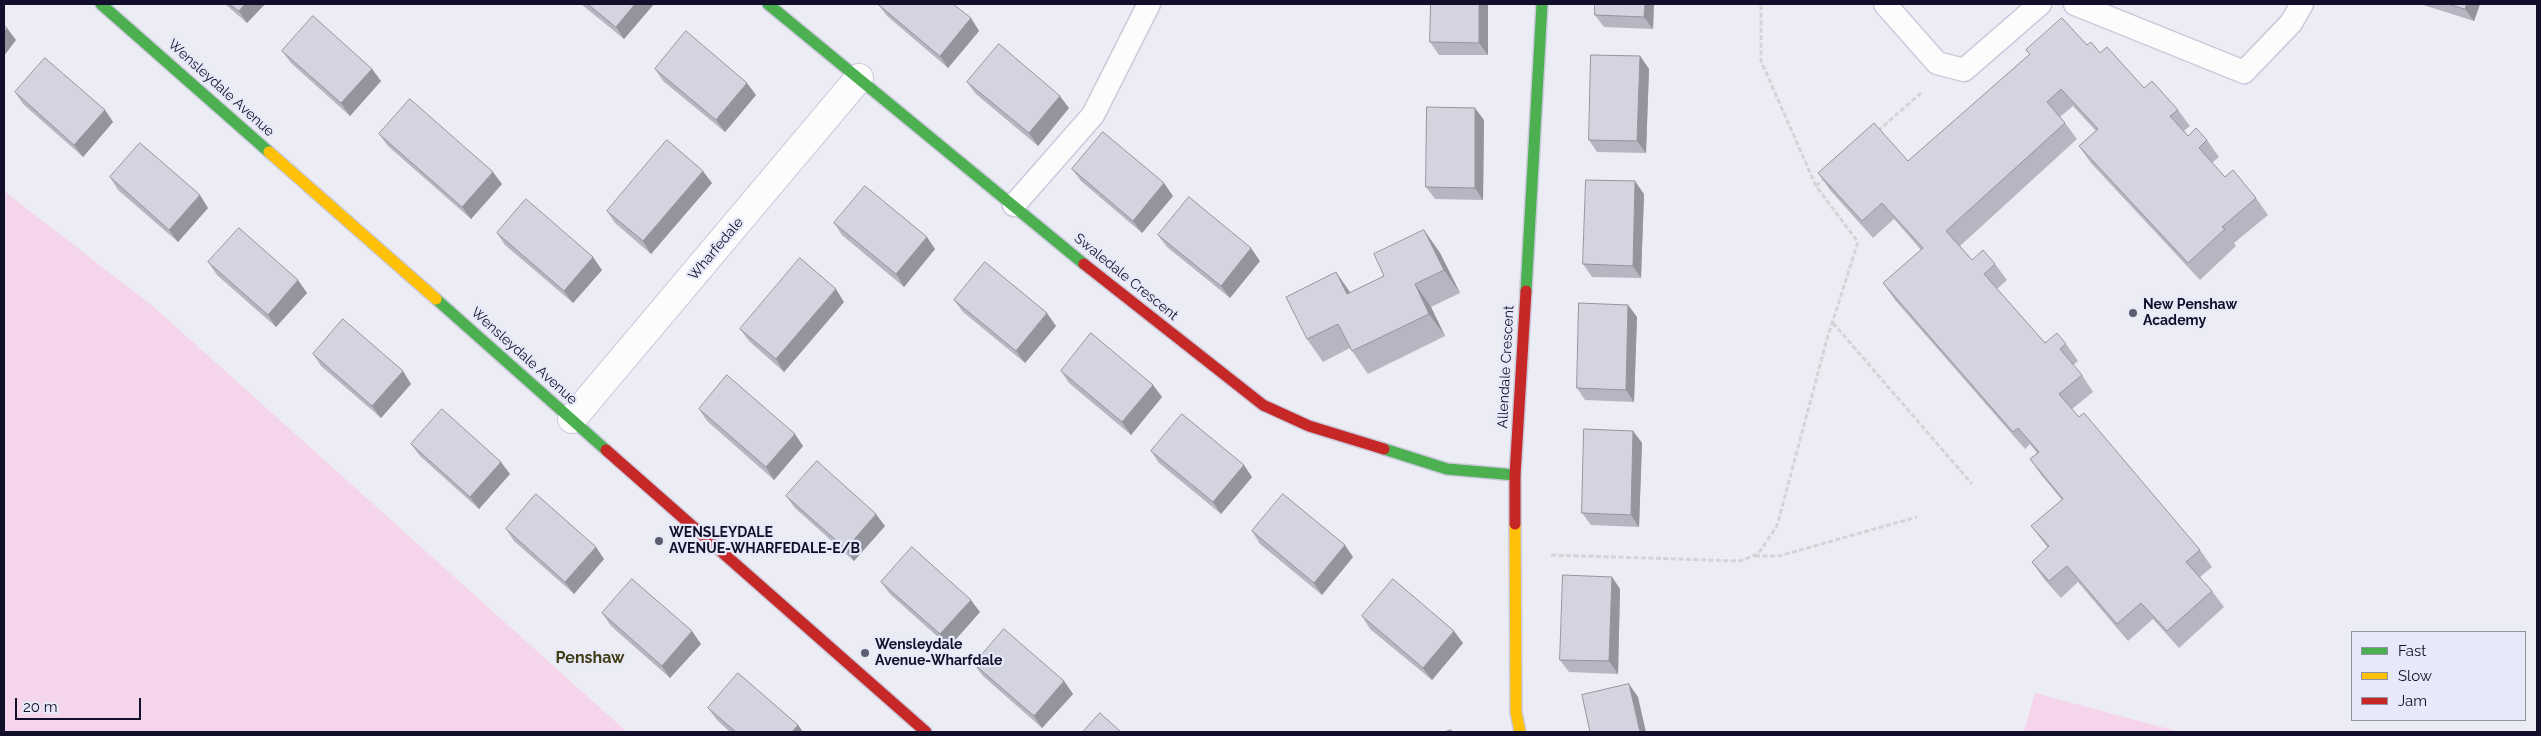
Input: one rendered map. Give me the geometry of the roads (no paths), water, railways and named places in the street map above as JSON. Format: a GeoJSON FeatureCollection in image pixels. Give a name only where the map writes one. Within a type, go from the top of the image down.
{"type":"FeatureCollection","features":[{"type":"Feature","properties":{"kind":"street","name":"Wensleydale Avenue"},"geometry":{"type":"LineString","coordinates":[[101,4],[926,732]]}},
{"type":"Feature","properties":{"kind":"street","name":"Swaledale Crescent"},"geometry":{"type":"LineString","coordinates":[[768,4],[1131,302],[1263,405],[1309,426],[1447,469],[1515,476]]}},
{"type":"Feature","properties":{"kind":"street","name":"Allendale Crescent"},"geometry":{"type":"LineString","coordinates":[[1520,732],[1516,712],[1515,476],[1542,4]]}},
{"type":"Feature","properties":{"kind":"street","name":"Wharfedale"},"geometry":{"type":"LineString","coordinates":[[572,418],[859,78]]}},
{"type":"Feature","properties":{"kind":"lane"},"geometry":{"type":"LineString","coordinates":[[1014,205],[1093,115],[1149,4]]}},
{"type":"Feature","properties":{"kind":"lane"},"geometry":{"type":"LineString","coordinates":[[1885,4],[1937,63],[1964,70],[2040,4]]}},
{"type":"Feature","properties":{"kind":"lane"},"geometry":{"type":"LineString","coordinates":[[2075,4],[2244,72],[2291,23],[2302,4]]}},
{"type":"Feature","properties":{"kind":"place","name":"New Penshaw Academy"},"geometry":{"type":"Point","coordinates":[2133,313]}},
{"type":"Feature","properties":{"kind":"place","name":"WENSLEYDALE AVENUE-WHARFEDALE-E/B"},"geometry":{"type":"Point","coordinates":[659,541]}},
{"type":"Feature","properties":{"kind":"place","name":"Wensleydale Avenue-Wharfdale"},"geometry":{"type":"Point","coordinates":[865,653]}},
{"type":"Feature","properties":{"kind":"district","name":"Penshaw"},"geometry":{"type":"Point","coordinates":[590,658]}}]}
